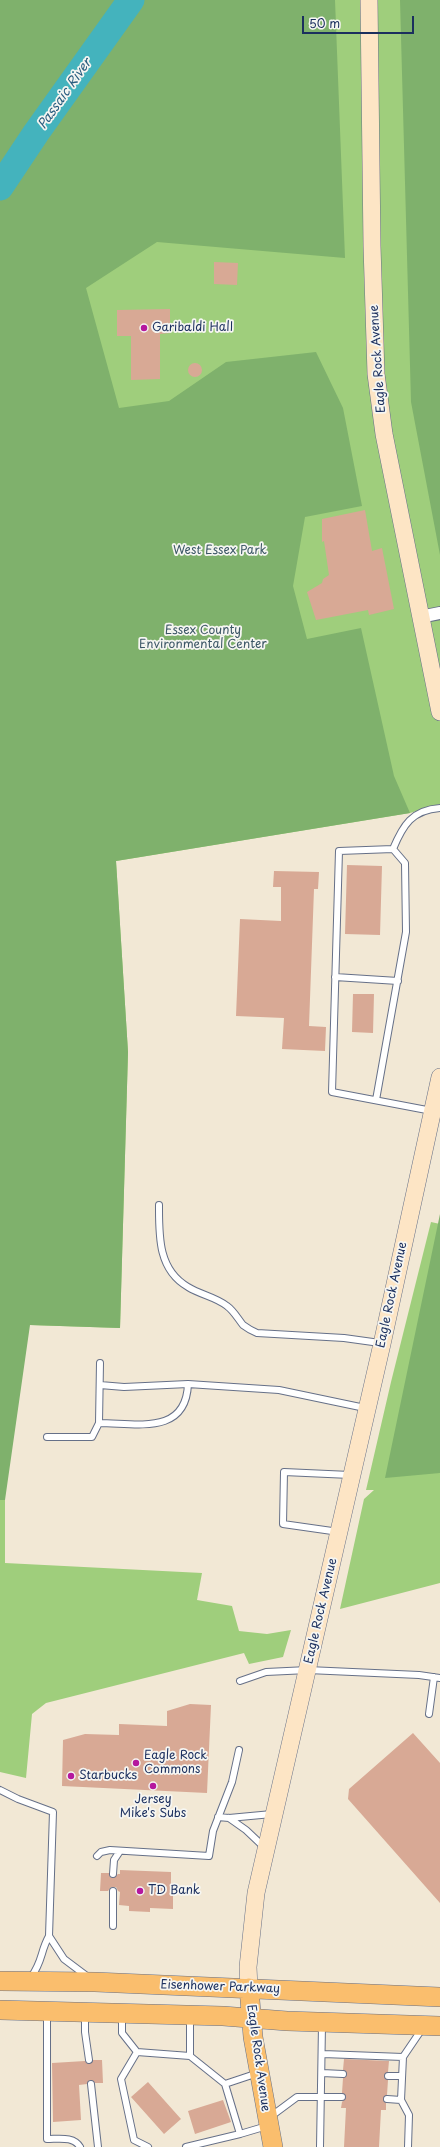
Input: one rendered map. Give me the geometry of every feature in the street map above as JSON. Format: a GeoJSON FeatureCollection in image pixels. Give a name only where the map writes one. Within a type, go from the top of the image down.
{"type":"FeatureCollection","features":[{"type":"Feature","properties":{"kind":"main road","name":"Eagle Rock Avenue"},"geometry":{"type":"LineString","coordinates":[[369,0],[372,246],[376,374],[384,434],[440,712]]}},
{"type":"Feature","properties":{"kind":"main road","name":"Eagle Rock Avenue"},"geometry":{"type":"LineString","coordinates":[[273,2147],[251,2018],[248,1967],[256,1893],[382,1344],[440,1077]]}},
{"type":"Feature","properties":{"kind":"main road","name":"Eisenhower Parkway"},"geometry":{"type":"LineString","coordinates":[[0,1981],[95,1982],[440,1997]]}},
{"type":"Feature","properties":{"kind":"main road"},"geometry":{"type":"LineString","coordinates":[[0,2010],[85,2011],[432,2025]]}},
{"type":"Feature","properties":{"kind":"street"},"geometry":{"type":"LineString","coordinates":[[420,617],[440,614]]}},
{"type":"Feature","properties":{"kind":"lane"},"geometry":{"type":"LineString","coordinates":[[393,849],[402,828],[411,818],[440,808]]}},
{"type":"Feature","properties":{"kind":"lane"},"geometry":{"type":"LineString","coordinates":[[376,1100],[406,932],[406,862],[393,849],[339,851],[332,1092],[433,1111]]}},
{"type":"Feature","properties":{"kind":"lane"},"geometry":{"type":"LineString","coordinates":[[335,977],[398,981]]}},
{"type":"Feature","properties":{"kind":"lane"},"geometry":{"type":"LineString","coordinates":[[159,1205],[160,1246],[167,1265],[175,1279],[189,1288],[212,1297],[228,1306],[244,1326],[257,1333],[344,1338],[382,1344]]}},
{"type":"Feature","properties":{"kind":"lane"},"geometry":{"type":"LineString","coordinates":[[47,1437],[92,1437],[99,1423],[100,1363]]}},
{"type":"Feature","properties":{"kind":"lane"},"geometry":{"type":"LineString","coordinates":[[100,1385],[124,1387],[188,1384],[279,1390],[367,1408]]}},
{"type":"Feature","properties":{"kind":"lane"},"geometry":{"type":"LineString","coordinates":[[99,1423],[154,1424],[164,1422],[180,1412],[184,1405],[188,1384]]}},
{"type":"Feature","properties":{"kind":"lane"},"geometry":{"type":"LineString","coordinates":[[339,1532],[283,1524],[284,1472],[352,1475]]}},
{"type":"Feature","properties":{"kind":"lane"},"geometry":{"type":"LineString","coordinates":[[240,1681],[266,1672],[308,1670],[437,1678],[429,1714]]}},
{"type":"Feature","properties":{"kind":"lane"},"geometry":{"type":"LineString","coordinates":[[97,1856],[106,1851],[120,1851],[209,1856],[218,1818],[232,1782],[239,1750]]}},
{"type":"Feature","properties":{"kind":"lane"},"geometry":{"type":"LineString","coordinates":[[0,1790],[18,1799],[53,1812],[49,1936],[44,1945],[39,1966],[27,1981]]}},
{"type":"Feature","properties":{"kind":"lane"},"geometry":{"type":"LineString","coordinates":[[218,1818],[273,1814]]}},
{"type":"Feature","properties":{"kind":"lane"},"geometry":{"type":"LineString","coordinates":[[229,1818],[246,1830],[265,1849]]}},
{"type":"Feature","properties":{"kind":"lane"},"geometry":{"type":"LineString","coordinates":[[113,1874],[114,1860],[120,1851]]}},
{"type":"Feature","properties":{"kind":"lane"},"geometry":{"type":"LineString","coordinates":[[112,1926],[113,1891]]}},
{"type":"Feature","properties":{"kind":"lane"},"geometry":{"type":"LineString","coordinates":[[49,1936],[64,1959],[95,1982]]}},
{"type":"Feature","properties":{"kind":"lane"},"geometry":{"type":"LineString","coordinates":[[47,2011],[47,2139],[70,2139],[78,2142],[80,2147]]}},
{"type":"Feature","properties":{"kind":"lane"},"geometry":{"type":"LineString","coordinates":[[85,2011],[84,2032],[89,2060]]}},
{"type":"Feature","properties":{"kind":"lane"},"geometry":{"type":"LineString","coordinates":[[122,2013],[122,2033],[137,2052],[190,2056],[225,2084],[240,2134]]}},
{"type":"Feature","properties":{"kind":"lane"},"geometry":{"type":"LineString","coordinates":[[190,2015],[190,2056]]}},
{"type":"Feature","properties":{"kind":"lane"},"geometry":{"type":"LineString","coordinates":[[320,2147],[322,2021]]}},
{"type":"Feature","properties":{"kind":"lane"},"geometry":{"type":"LineString","coordinates":[[408,2147],[409,2115],[401,2100],[403,2057],[432,2025]]}},
{"type":"Feature","properties":{"kind":"lane"},"geometry":{"type":"LineString","coordinates":[[137,2052],[121,2079],[134,2140],[148,2147]]}},
{"type":"Feature","properties":{"kind":"lane"},"geometry":{"type":"LineString","coordinates":[[322,2054],[403,2057]]}},
{"type":"Feature","properties":{"kind":"lane"},"geometry":{"type":"LineString","coordinates":[[225,2084],[259,2072]]}},
{"type":"Feature","properties":{"kind":"lane"},"geometry":{"type":"LineString","coordinates":[[322,2073],[343,2074]]}},
{"type":"Feature","properties":{"kind":"lane"},"geometry":{"type":"LineString","coordinates":[[388,2076],[402,2076]]}},
{"type":"Feature","properties":{"kind":"lane"},"geometry":{"type":"LineString","coordinates":[[91,2084],[98,2147]]}},
{"type":"Feature","properties":{"kind":"lane"},"geometry":{"type":"LineString","coordinates":[[186,2147],[240,2134],[268,2122],[297,2097],[342,2097]]}},
{"type":"Feature","properties":{"kind":"lane"},"geometry":{"type":"LineString","coordinates":[[387,2099],[401,2100]]}},
{"type":"Feature","properties":{"kind":"green space","name":"West Essex Park"},"geometry":{"type":"Polygon","coordinates":[[[0,0],[335,0],[345,258],[157,242],[86,288],[119,408],[169,401],[226,362],[316,352],[343,408],[362,506],[305,517],[293,586],[307,639],[361,628],[394,776],[410,813],[116,861],[128,1052],[120,1328],[30,1325],[5,1500],[0,1500],[0,0]]]}},
{"type":"Feature","properties":{"kind":"green space","name":"West Essex Park"},"geometry":{"type":"Polygon","coordinates":[[[207,0],[440,0],[440,804],[410,813],[116,861],[128,1052],[120,1328],[30,1325],[0,299],[207,0]]]}},
{"type":"Feature","properties":{"kind":"green space"},"geometry":{"type":"Polygon","coordinates":[[[400,0],[440,0],[440,555],[411,402],[400,0]]]}},
{"type":"Feature","properties":{"kind":"green space"},"geometry":{"type":"Polygon","coordinates":[[[440,1214],[440,1473],[385,1478],[440,1214]]]}},
{"type":"Feature","properties":{"kind":"green space"},"geometry":{"type":"Polygon","coordinates":[[[431,1222],[440,1224],[440,1583],[340,1609],[364,1499],[374,1490],[366,1490],[431,1222]]]}},
{"type":"Feature","properties":{"kind":"green space"},"geometry":{"type":"Polygon","coordinates":[[[0,1500],[5,1500],[5,1563],[202,1573],[197,1600],[232,1606],[239,1631],[267,1634],[291,1630],[283,1657],[249,1664],[244,1653],[46,1703],[32,1714],[26,1778],[0,1772],[0,1500]]]}},
{"type":"Feature","properties":{"kind":"building"},"geometry":{"type":"Polygon","coordinates":[[[214,262],[238,263],[237,285],[214,284],[214,262]]]}},
{"type":"Feature","properties":{"kind":"building"},"geometry":{"type":"Polygon","coordinates":[[[170,309],[170,333],[160,334],[160,379],[131,380],[131,336],[117,336],[117,310],[170,309]]]}},
{"type":"Feature","properties":{"kind":"building"},"geometry":{"type":"Polygon","coordinates":[[[192,363],[198,363],[202,367],[202,373],[198,377],[192,377],[188,373],[188,367],[192,363]]]}},
{"type":"Feature","properties":{"kind":"building"},"geometry":{"type":"Polygon","coordinates":[[[365,510],[372,551],[382,548],[394,609],[369,615],[368,610],[316,620],[307,592],[322,583],[323,579],[329,575],[324,541],[322,542],[322,519],[365,510]]]}},
{"type":"Feature","properties":{"kind":"building"},"geometry":{"type":"Polygon","coordinates":[[[347,865],[382,866],[380,935],[345,934],[347,865]]]}},
{"type":"Feature","properties":{"kind":"building"},"geometry":{"type":"Polygon","coordinates":[[[274,871],[319,872],[318,889],[314,889],[309,1026],[326,1027],[325,1051],[282,1049],[284,1018],[236,1016],[240,919],[281,921],[281,887],[273,887],[274,871]]]}},
{"type":"Feature","properties":{"kind":"building"},"geometry":{"type":"Polygon","coordinates":[[[353,994],[374,994],[373,1033],[352,1032],[353,994]]]}},
{"type":"Feature","properties":{"kind":"building","name":"Eagle Rock Commons"},"geometry":{"type":"Polygon","coordinates":[[[190,1704],[211,1705],[207,1793],[62,1786],[63,1740],[85,1734],[119,1735],[119,1724],[167,1726],[167,1711],[190,1704]]]}},
{"type":"Feature","properties":{"kind":"building"},"geometry":{"type":"Polygon","coordinates":[[[413,1733],[440,1763],[440,1903],[348,1799],[349,1789],[413,1733]]]}},
{"type":"Feature","properties":{"kind":"building","name":"TD Bank"},"geometry":{"type":"Polygon","coordinates":[[[120,1870],[171,1872],[171,1886],[173,1886],[173,1909],[150,1908],[150,1912],[129,1911],[129,1906],[119,1905],[120,1892],[116,1887],[111,1887],[108,1891],[100,1891],[101,1873],[109,1873],[110,1877],[113,1878],[120,1874],[120,1870]]]}},
{"type":"Feature","properties":{"kind":"building"},"geometry":{"type":"Polygon","coordinates":[[[344,2059],[389,2061],[388,2072],[384,2076],[388,2080],[387,2095],[383,2099],[386,2103],[386,2110],[381,2110],[379,2147],[344,2147],[346,2108],[341,2108],[342,2102],[346,2097],[342,2093],[343,2078],[347,2074],[343,2070],[344,2059]]]}},
{"type":"Feature","properties":{"kind":"building"},"geometry":{"type":"Polygon","coordinates":[[[93,2060],[102,2060],[103,2083],[95,2083],[91,2080],[87,2084],[79,2085],[81,2120],[53,2122],[52,2063],[85,2061],[89,2064],[93,2060]]]}},
{"type":"Feature","properties":{"kind":"building"},"geometry":{"type":"Polygon","coordinates":[[[148,2082],[181,2119],[164,2134],[131,2097],[148,2082]]]}},
{"type":"Feature","properties":{"kind":"building"},"geometry":{"type":"Polygon","coordinates":[[[223,2100],[231,2122],[195,2134],[188,2111],[223,2100]]]}},
{"type":"Feature","properties":{"kind":"waterway","name":"Passaic River"},"geometry":{"type":"LineString","coordinates":[[0,187],[36,133],[131,0]]}},
{"type":"Feature","properties":{"kind":"place","name":"Garibaldi Hall"},"geometry":{"type":"Point","coordinates":[144,328]}},
{"type":"Feature","properties":{"kind":"place","name":"Eagle Rock Commons"},"geometry":{"type":"Point","coordinates":[136,1763]}},
{"type":"Feature","properties":{"kind":"place","name":"Starbucks"},"geometry":{"type":"Point","coordinates":[71,1776]}},
{"type":"Feature","properties":{"kind":"place","name":"Jersey Mike's Subs"},"geometry":{"type":"Point","coordinates":[153,1786]}},
{"type":"Feature","properties":{"kind":"place","name":"TD Bank"},"geometry":{"type":"Point","coordinates":[140,1891]}},
{"type":"Feature","properties":{"kind":"park label","name":"Essex County Environmental Center"},"geometry":{"type":"Point","coordinates":[203,638]}}]}
